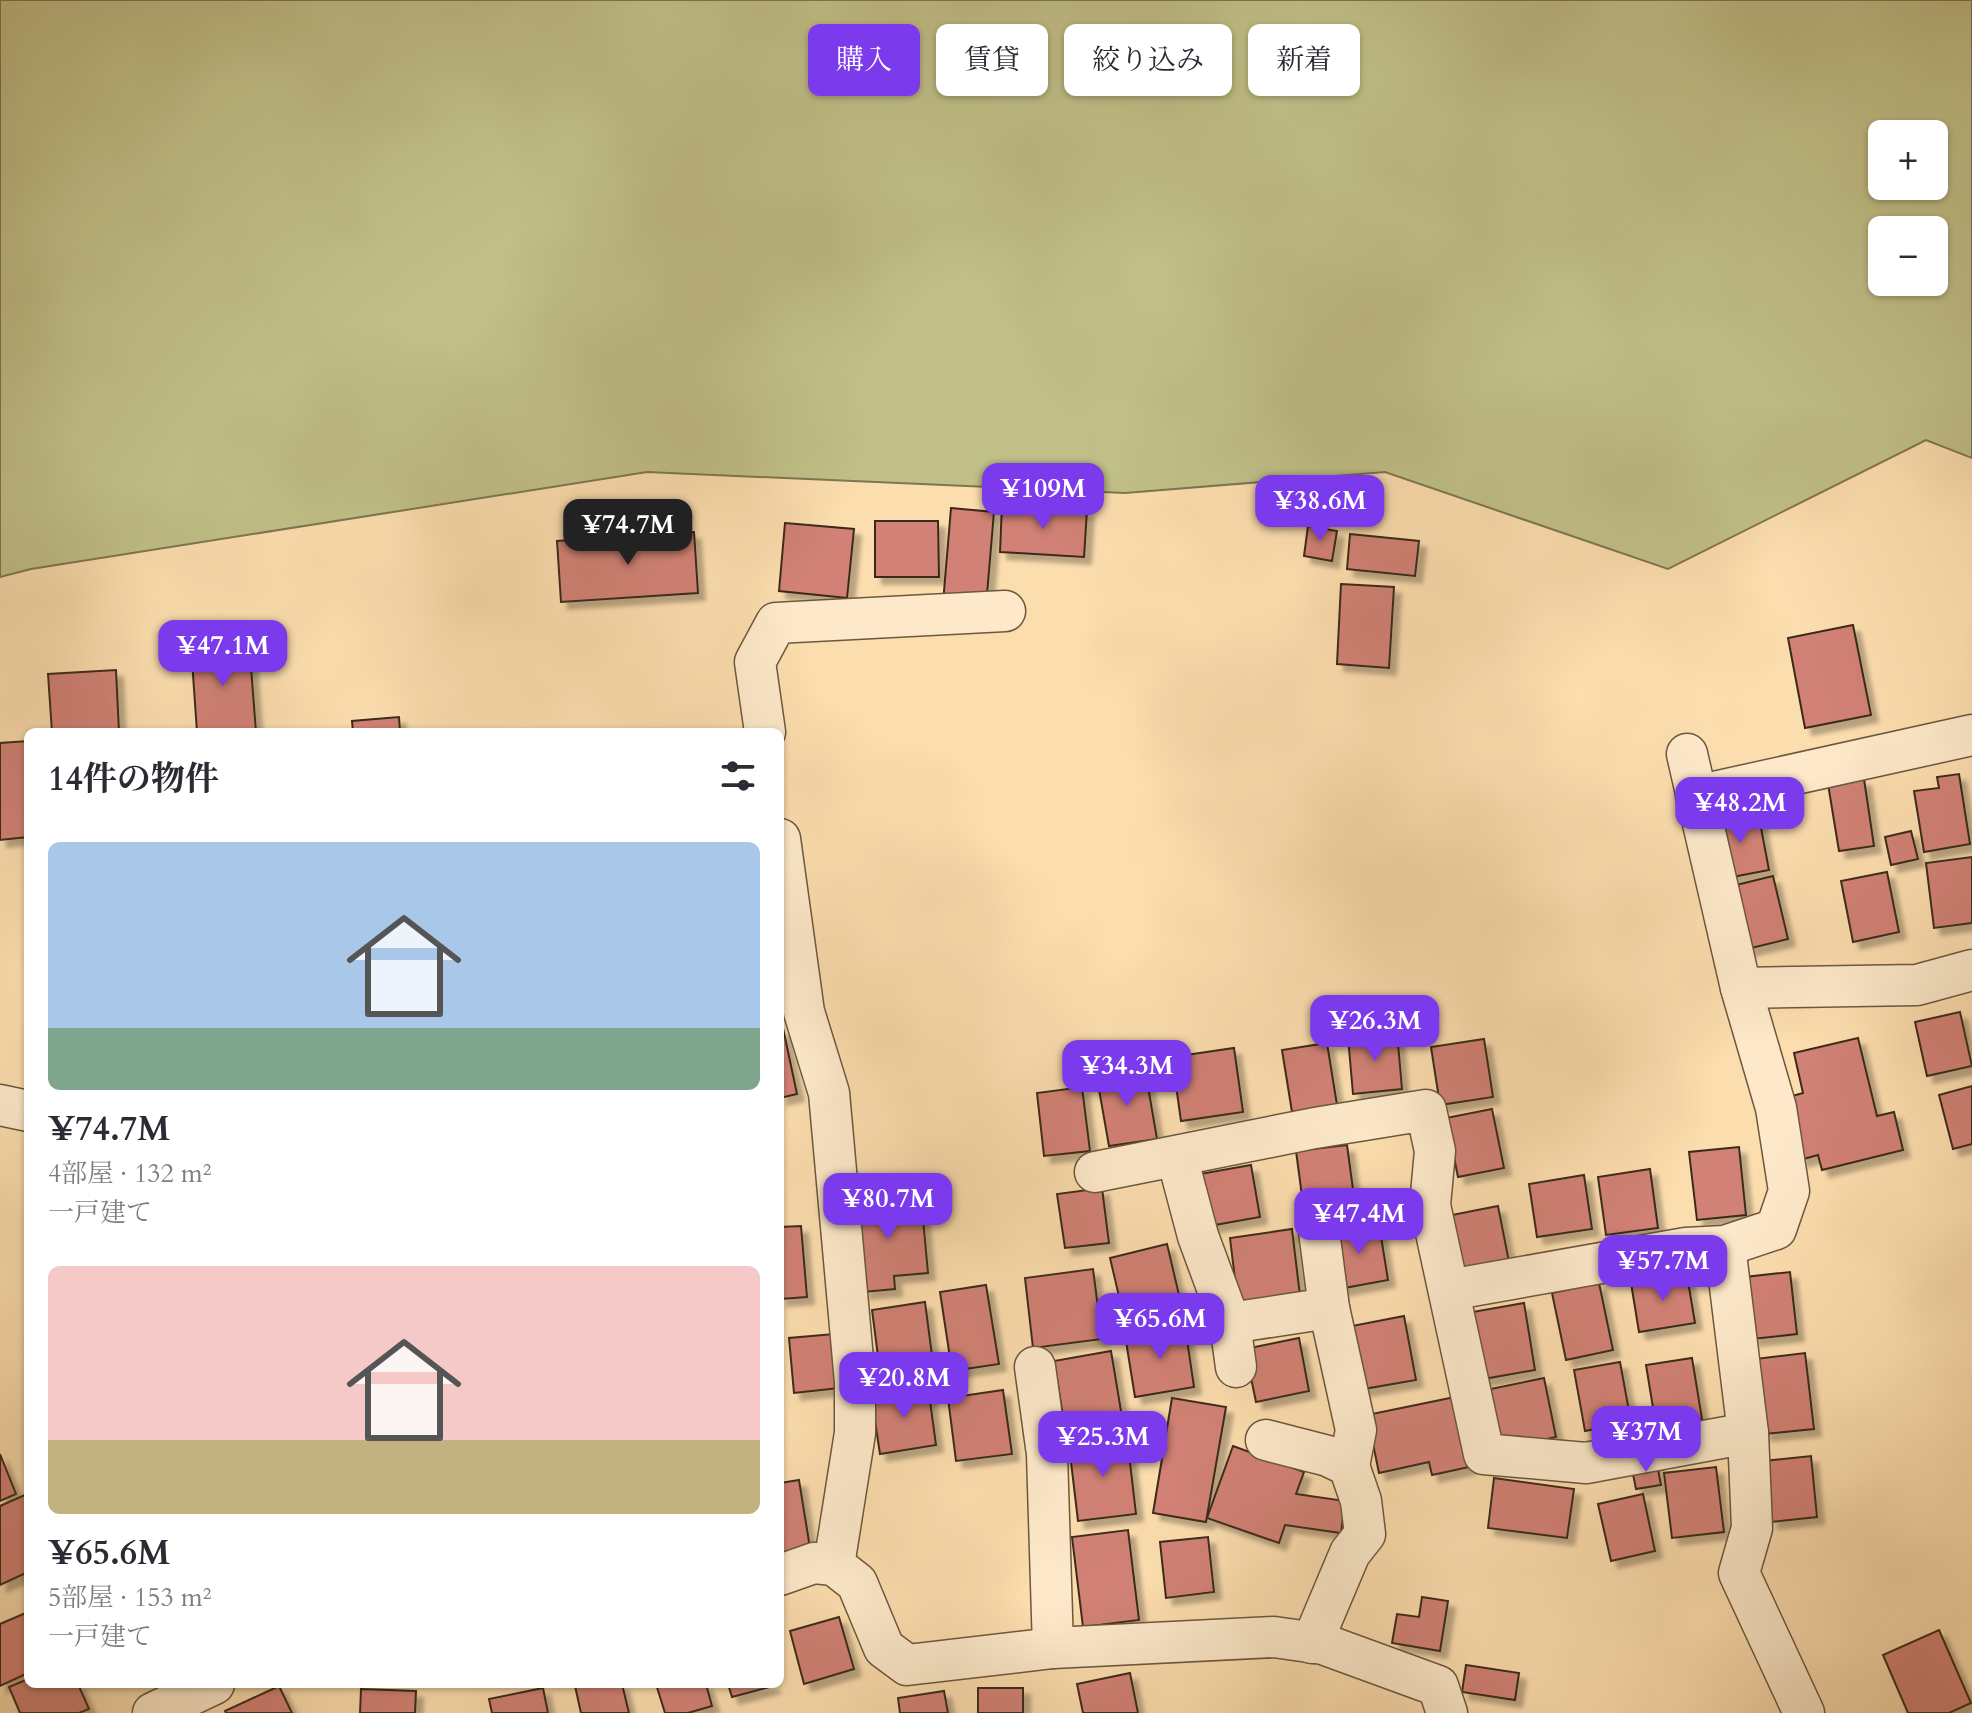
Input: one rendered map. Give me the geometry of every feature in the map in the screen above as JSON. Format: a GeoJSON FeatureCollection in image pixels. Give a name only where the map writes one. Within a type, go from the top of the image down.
{"type":"FeatureCollection","features":[{"type":"Feature","properties":{"kind":"street"},"geometry":{"type":"LineString","coordinates":[[764,728],[755,662],[776,623],[1005,611]]}},
{"type":"Feature","properties":{"kind":"street"},"geometry":{"type":"LineString","coordinates":[[1696,796],[1972,735]]}},
{"type":"Feature","properties":{"kind":"street"},"geometry":{"type":"LineString","coordinates":[[1449,1290],[1686,1248],[1725,1246],[1776,1229],[1789,1191],[1776,1108],[1741,988],[1687,754]]}},
{"type":"Feature","properties":{"kind":"street"},"geometry":{"type":"LineString","coordinates":[[784,898],[792,1015],[829,1093],[855,1382],[855,1433],[834,1565]]}},
{"type":"Feature","properties":{"kind":"street"},"geometry":{"type":"LineString","coordinates":[[1741,988],[1917,985],[1972,970]]}},
{"type":"Feature","properties":{"kind":"street"},"geometry":{"type":"LineString","coordinates":[[0,1105],[24,1110]]}},
{"type":"Feature","properties":{"kind":"street"},"geometry":{"type":"LineString","coordinates":[[1095,1172],[1315,1128],[1426,1110],[1435,1151],[1430,1205],[1484,1454],[1586,1463],[1748,1433]]}},
{"type":"Feature","properties":{"kind":"street"},"geometry":{"type":"LineString","coordinates":[[1177,1157],[1198,1236],[1230,1323],[1236,1367]]}},
{"type":"Feature","properties":{"kind":"street"},"geometry":{"type":"LineString","coordinates":[[1312,1643],[1350,1553],[1365,1534],[1361,1501],[1349,1466],[1356,1430],[1329,1308],[1319,1231]]}},
{"type":"Feature","properties":{"kind":"street"},"geometry":{"type":"LineString","coordinates":[[1725,1246],[1748,1433],[1752,1528],[1739,1573],[1804,1713]]}},
{"type":"Feature","properties":{"kind":"street"},"geometry":{"type":"LineString","coordinates":[[1230,1323],[1329,1308]]}},
{"type":"Feature","properties":{"kind":"street"},"geometry":{"type":"LineString","coordinates":[[1035,1367],[1047,1454],[1053,1648]]}},
{"type":"Feature","properties":{"kind":"street"},"geometry":{"type":"LineString","coordinates":[[1266,1440],[1328,1456],[1349,1466]]}},
{"type":"Feature","properties":{"kind":"street"},"geometry":{"type":"LineString","coordinates":[[784,1574],[814,1563],[834,1565],[857,1583],[884,1648],[907,1665],[1053,1648],[1274,1637],[1312,1643],[1421,1677],[1438,1686],[1447,1713]]}},
{"type":"Feature","properties":{"kind":"street"},"geometry":{"type":"LineString","coordinates":[[153,1713],[206,1688]]}},
{"type":"Feature","properties":{"kind":"shaded area"},"geometry":{"type":"Polygon","coordinates":[[[0,0],[1972,0],[1972,458],[1926,440],[1668,569],[1385,472],[1125,493],[647,472],[31,569],[0,577],[0,0]]]}},
{"type":"Feature","properties":{"kind":"building"},"geometry":{"type":"Polygon","coordinates":[[[1002,504],[1087,510],[1084,557],[1000,552],[1002,504]]]}},
{"type":"Feature","properties":{"kind":"building"},"geometry":{"type":"Polygon","coordinates":[[[951,508],[994,512],[986,606],[943,603],[951,508]]]}},
{"type":"Feature","properties":{"kind":"building"},"geometry":{"type":"Polygon","coordinates":[[[875,521],[938,521],[939,577],[875,577],[875,521]]]}},
{"type":"Feature","properties":{"kind":"building"},"geometry":{"type":"Polygon","coordinates":[[[785,523],[854,529],[847,598],[779,591],[785,523]]]}},
{"type":"Feature","properties":{"kind":"building"},"geometry":{"type":"Polygon","coordinates":[[[1308,526],[1337,531],[1332,561],[1304,556],[1308,526]]]}},
{"type":"Feature","properties":{"kind":"building"},"geometry":{"type":"Polygon","coordinates":[[[694,532],[698,593],[561,602],[557,541],[694,532]]]}},
{"type":"Feature","properties":{"kind":"building"},"geometry":{"type":"Polygon","coordinates":[[[1350,534],[1419,541],[1415,576],[1347,569],[1350,534]]]}},
{"type":"Feature","properties":{"kind":"building"},"geometry":{"type":"Polygon","coordinates":[[[1341,584],[1394,587],[1389,668],[1337,664],[1341,584]]]}},
{"type":"Feature","properties":{"kind":"building"},"geometry":{"type":"Polygon","coordinates":[[[1853,625],[1871,715],[1805,728],[1788,638],[1853,625]]]}},
{"type":"Feature","properties":{"kind":"building"},"geometry":{"type":"Polygon","coordinates":[[[249,642],[256,728],[197,728],[191,646],[249,642]]]}},
{"type":"Feature","properties":{"kind":"building"},"geometry":{"type":"Polygon","coordinates":[[[116,670],[119,728],[52,728],[48,674],[116,670]]]}},
{"type":"Feature","properties":{"kind":"building"},"geometry":{"type":"Polygon","coordinates":[[[399,717],[400,728],[353,728],[352,721],[399,717]]]}},
{"type":"Feature","properties":{"kind":"building"},"geometry":{"type":"Polygon","coordinates":[[[24,741],[24,837],[0,840],[0,743],[24,741]]]}},
{"type":"Feature","properties":{"kind":"building"},"geometry":{"type":"Polygon","coordinates":[[[1959,774],[1970,844],[1924,852],[1914,791],[1939,788],[1937,777],[1959,774]]]}},
{"type":"Feature","properties":{"kind":"building"},"geometry":{"type":"Polygon","coordinates":[[[1864,779],[1874,846],[1839,851],[1828,784],[1864,779]]]}},
{"type":"Feature","properties":{"kind":"building"},"geometry":{"type":"Polygon","coordinates":[[[1758,812],[1769,870],[1722,879],[1712,820],[1758,812]]]}},
{"type":"Feature","properties":{"kind":"building"},"geometry":{"type":"Polygon","coordinates":[[[1911,831],[1918,859],[1891,865],[1885,837],[1911,831]]]}},
{"type":"Feature","properties":{"kind":"building"},"geometry":{"type":"Polygon","coordinates":[[[1972,857],[1972,923],[1934,928],[1926,863],[1972,857]]]}},
{"type":"Feature","properties":{"kind":"building"},"geometry":{"type":"Polygon","coordinates":[[[1887,872],[1899,932],[1853,942],[1841,881],[1887,872]]]}},
{"type":"Feature","properties":{"kind":"building"},"geometry":{"type":"Polygon","coordinates":[[[1773,876],[1788,939],[1739,951],[1724,888],[1773,876]]]}},
{"type":"Feature","properties":{"kind":"building"},"geometry":{"type":"Polygon","coordinates":[[[1960,1012],[1972,1066],[1927,1076],[1915,1022],[1960,1012]]]}},
{"type":"Feature","properties":{"kind":"building"},"geometry":{"type":"Polygon","coordinates":[[[1397,1032],[1402,1089],[1353,1094],[1348,1037],[1397,1032]]]}},
{"type":"Feature","properties":{"kind":"building"},"geometry":{"type":"Polygon","coordinates":[[[784,1033],[797,1094],[784,1097],[784,1033]]]}},
{"type":"Feature","properties":{"kind":"building"},"geometry":{"type":"Polygon","coordinates":[[[1858,1038],[1877,1116],[1894,1112],[1903,1150],[1822,1170],[1818,1155],[1800,1160],[1785,1098],[1803,1093],[1794,1053],[1858,1038]]]}},
{"type":"Feature","properties":{"kind":"building"},"geometry":{"type":"Polygon","coordinates":[[[1484,1039],[1493,1097],[1440,1105],[1431,1047],[1484,1039]]]}},
{"type":"Feature","properties":{"kind":"building"},"geometry":{"type":"Polygon","coordinates":[[[1327,1043],[1337,1105],[1292,1112],[1282,1050],[1327,1043]]]}},
{"type":"Feature","properties":{"kind":"building"},"geometry":{"type":"Polygon","coordinates":[[[1234,1048],[1243,1112],[1181,1121],[1172,1057],[1234,1048]]]}},
{"type":"Feature","properties":{"kind":"building"},"geometry":{"type":"Polygon","coordinates":[[[1145,1069],[1157,1139],[1109,1146],[1097,1078],[1145,1069]]]}},
{"type":"Feature","properties":{"kind":"building"},"geometry":{"type":"Polygon","coordinates":[[[1972,1086],[1972,1144],[1953,1149],[1939,1095],[1972,1086]]]}},
{"type":"Feature","properties":{"kind":"building"},"geometry":{"type":"Polygon","coordinates":[[[1082,1087],[1090,1151],[1044,1156],[1037,1093],[1082,1087]]]}},
{"type":"Feature","properties":{"kind":"building"},"geometry":{"type":"Polygon","coordinates":[[[1492,1109],[1504,1168],[1458,1177],[1446,1118],[1492,1109]]]}},
{"type":"Feature","properties":{"kind":"building"},"geometry":{"type":"Polygon","coordinates":[[[1347,1145],[1355,1204],[1304,1211],[1296,1151],[1347,1145]]]}},
{"type":"Feature","properties":{"kind":"building"},"geometry":{"type":"Polygon","coordinates":[[[1739,1147],[1746,1215],[1697,1220],[1689,1152],[1739,1147]]]}},
{"type":"Feature","properties":{"kind":"building"},"geometry":{"type":"Polygon","coordinates":[[[1251,1165],[1260,1217],[1209,1226],[1200,1174],[1251,1165]]]}},
{"type":"Feature","properties":{"kind":"building"},"geometry":{"type":"Polygon","coordinates":[[[1650,1169],[1658,1228],[1606,1235],[1598,1177],[1650,1169]]]}},
{"type":"Feature","properties":{"kind":"building"},"geometry":{"type":"Polygon","coordinates":[[[1584,1175],[1592,1229],[1537,1237],[1529,1184],[1584,1175]]]}},
{"type":"Feature","properties":{"kind":"building"},"geometry":{"type":"Polygon","coordinates":[[[1102,1188],[1109,1243],[1065,1248],[1057,1194],[1102,1188]]]}},
{"type":"Feature","properties":{"kind":"building"},"geometry":{"type":"Polygon","coordinates":[[[886,1190],[888,1211],[922,1208],[928,1273],[894,1276],[895,1289],[863,1292],[854,1193],[886,1190]]]}},
{"type":"Feature","properties":{"kind":"building"},"geometry":{"type":"Polygon","coordinates":[[[1498,1206],[1509,1262],[1463,1271],[1452,1215],[1498,1206]]]}},
{"type":"Feature","properties":{"kind":"building"},"geometry":{"type":"Polygon","coordinates":[[[1379,1224],[1388,1280],[1339,1289],[1329,1233],[1379,1224]]]}},
{"type":"Feature","properties":{"kind":"building"},"geometry":{"type":"Polygon","coordinates":[[[801,1226],[807,1297],[784,1299],[784,1227],[801,1226]]]}},
{"type":"Feature","properties":{"kind":"building"},"geometry":{"type":"Polygon","coordinates":[[[1292,1229],[1300,1296],[1238,1304],[1230,1238],[1292,1229]]]}},
{"type":"Feature","properties":{"kind":"building"},"geometry":{"type":"Polygon","coordinates":[[[1167,1244],[1183,1312],[1126,1326],[1110,1258],[1167,1244]]]}},
{"type":"Feature","properties":{"kind":"building"},"geometry":{"type":"Polygon","coordinates":[[[1093,1269],[1102,1339],[1033,1348],[1025,1278],[1093,1269]]]}},
{"type":"Feature","properties":{"kind":"building"},"geometry":{"type":"Polygon","coordinates":[[[1790,1272],[1797,1334],[1752,1339],[1745,1277],[1790,1272]]]}},
{"type":"Feature","properties":{"kind":"building"},"geometry":{"type":"Polygon","coordinates":[[[1687,1275],[1695,1323],[1639,1332],[1631,1283],[1687,1275]]]}},
{"type":"Feature","properties":{"kind":"building"},"geometry":{"type":"Polygon","coordinates":[[[1599,1283],[1613,1350],[1566,1360],[1552,1293],[1599,1283]]]}},
{"type":"Feature","properties":{"kind":"building"},"geometry":{"type":"Polygon","coordinates":[[[986,1285],[999,1364],[952,1371],[940,1292],[986,1285]]]}},
{"type":"Feature","properties":{"kind":"building"},"geometry":{"type":"Polygon","coordinates":[[[925,1302],[934,1371],[881,1379],[872,1310],[925,1302]]]}},
{"type":"Feature","properties":{"kind":"building"},"geometry":{"type":"Polygon","coordinates":[[[1524,1303],[1535,1370],[1478,1380],[1467,1313],[1524,1303]]]}},
{"type":"Feature","properties":{"kind":"building"},"geometry":{"type":"Polygon","coordinates":[[[1404,1316],[1416,1380],[1358,1390],[1347,1327],[1404,1316]]]}},
{"type":"Feature","properties":{"kind":"building"},"geometry":{"type":"Polygon","coordinates":[[[1185,1326],[1194,1387],[1135,1397],[1125,1335],[1185,1326]]]}},
{"type":"Feature","properties":{"kind":"building"},"geometry":{"type":"Polygon","coordinates":[[[834,1334],[839,1388],[794,1393],[789,1338],[834,1334]]]}},
{"type":"Feature","properties":{"kind":"building"},"geometry":{"type":"Polygon","coordinates":[[[1299,1338],[1309,1391],[1256,1402],[1245,1349],[1299,1338]]]}},
{"type":"Feature","properties":{"kind":"building"},"geometry":{"type":"Polygon","coordinates":[[[1111,1351],[1122,1417],[1065,1428],[1054,1361],[1111,1351]]]}},
{"type":"Feature","properties":{"kind":"building"},"geometry":{"type":"Polygon","coordinates":[[[1805,1353],[1814,1429],[1764,1434],[1755,1359],[1805,1353]]]}},
{"type":"Feature","properties":{"kind":"building"},"geometry":{"type":"Polygon","coordinates":[[[1692,1358],[1702,1419],[1656,1426],[1646,1365],[1692,1358]]]}},
{"type":"Feature","properties":{"kind":"building"},"geometry":{"type":"Polygon","coordinates":[[[1620,1362],[1631,1422],[1585,1431],[1574,1370],[1620,1362]]]}},
{"type":"Feature","properties":{"kind":"building"},"geometry":{"type":"Polygon","coordinates":[[[1544,1378],[1556,1437],[1498,1450],[1486,1390],[1544,1378]]]}},
{"type":"Feature","properties":{"kind":"building"},"geometry":{"type":"Polygon","coordinates":[[[928,1386],[936,1445],[880,1454],[871,1395],[928,1386]]]}},
{"type":"Feature","properties":{"kind":"building"},"geometry":{"type":"Polygon","coordinates":[[[1003,1390],[1012,1454],[956,1461],[948,1398],[1003,1390]]]}},
{"type":"Feature","properties":{"kind":"building"},"geometry":{"type":"Polygon","coordinates":[[[1455,1397],[1469,1467],[1432,1475],[1429,1462],[1379,1473],[1367,1415],[1455,1397]]]}},
{"type":"Feature","properties":{"kind":"building"},"geometry":{"type":"Polygon","coordinates":[[[1172,1398],[1226,1407],[1206,1522],[1153,1513],[1172,1398]]]}},
{"type":"Feature","properties":{"kind":"building"},"geometry":{"type":"Polygon","coordinates":[[[1127,1437],[1136,1514],[1078,1521],[1069,1445],[1127,1437]]]}},
{"type":"Feature","properties":{"kind":"building"},"geometry":{"type":"Polygon","coordinates":[[[1233,1446],[1304,1472],[1296,1494],[1345,1501],[1341,1533],[1285,1525],[1279,1543],[1207,1518],[1233,1446]]]}},
{"type":"Feature","properties":{"kind":"building"},"geometry":{"type":"Polygon","coordinates":[[[0,1454],[16,1494],[0,1501],[0,1454]]]}},
{"type":"Feature","properties":{"kind":"building"},"geometry":{"type":"Polygon","coordinates":[[[1811,1456],[1817,1517],[1771,1522],[1764,1461],[1811,1456]]]}},
{"type":"Feature","properties":{"kind":"building"},"geometry":{"type":"Polygon","coordinates":[[[1656,1459],[1661,1485],[1636,1489],[1631,1464],[1656,1459]]]}},
{"type":"Feature","properties":{"kind":"building"},"geometry":{"type":"Polygon","coordinates":[[[1716,1467],[1724,1532],[1672,1538],[1664,1473],[1716,1467]]]}},
{"type":"Feature","properties":{"kind":"building"},"geometry":{"type":"Polygon","coordinates":[[[1494,1478],[1574,1489],[1567,1538],[1488,1528],[1494,1478]]]}},
{"type":"Feature","properties":{"kind":"building"},"geometry":{"type":"Polygon","coordinates":[[[799,1480],[810,1548],[784,1552],[784,1482],[799,1480]]]}},
{"type":"Feature","properties":{"kind":"building"},"geometry":{"type":"Polygon","coordinates":[[[1643,1494],[1655,1551],[1611,1561],[1598,1504],[1643,1494]]]}},
{"type":"Feature","properties":{"kind":"building"},"geometry":{"type":"Polygon","coordinates":[[[24,1495],[24,1574],[0,1585],[0,1506],[24,1495]]]}},
{"type":"Feature","properties":{"kind":"building"},"geometry":{"type":"Polygon","coordinates":[[[1128,1530],[1139,1620],[1083,1627],[1072,1537],[1128,1530]]]}},
{"type":"Feature","properties":{"kind":"building"},"geometry":{"type":"Polygon","coordinates":[[[1208,1537],[1214,1592],[1166,1598],[1160,1542],[1208,1537]]]}},
{"type":"Feature","properties":{"kind":"building"},"geometry":{"type":"Polygon","coordinates":[[[1422,1597],[1448,1601],[1440,1651],[1392,1643],[1397,1614],[1419,1617],[1422,1597]]]}},
{"type":"Feature","properties":{"kind":"building"},"geometry":{"type":"Polygon","coordinates":[[[24,1614],[24,1675],[0,1686],[0,1624],[24,1614]]]}},
{"type":"Feature","properties":{"kind":"building"},"geometry":{"type":"Polygon","coordinates":[[[839,1617],[854,1669],[804,1684],[790,1631],[839,1617]]]}},
{"type":"Feature","properties":{"kind":"building"},"geometry":{"type":"Polygon","coordinates":[[[1939,1630],[1971,1703],[1949,1713],[1908,1713],[1883,1655],[1939,1630]]]}},
{"type":"Feature","properties":{"kind":"building"},"geometry":{"type":"Polygon","coordinates":[[[1466,1665],[1519,1673],[1515,1700],[1462,1692],[1466,1665]]]}},
{"type":"Feature","properties":{"kind":"building"},"geometry":{"type":"Polygon","coordinates":[[[1130,1673],[1138,1713],[1083,1713],[1077,1684],[1130,1673]]]}},
{"type":"Feature","properties":{"kind":"building"},"geometry":{"type":"Polygon","coordinates":[[[24,1681],[24,1688],[80,1688],[89,1709],[79,1713],[20,1713],[9,1687],[24,1681]]]}},
{"type":"Feature","properties":{"kind":"building"},"geometry":{"type":"Polygon","coordinates":[[[280,1688],[292,1713],[226,1713],[280,1688]]]}},
{"type":"Feature","properties":{"kind":"building"},"geometry":{"type":"Polygon","coordinates":[[[543,1688],[548,1713],[492,1713],[489,1699],[543,1688]]]}},
{"type":"Feature","properties":{"kind":"building"},"geometry":{"type":"Polygon","coordinates":[[[575,1688],[623,1688],[629,1713],[581,1713],[575,1688]]]}},
{"type":"Feature","properties":{"kind":"building"},"geometry":{"type":"Polygon","coordinates":[[[657,1688],[707,1688],[712,1706],[688,1713],[665,1713],[657,1688]]]}},
{"type":"Feature","properties":{"kind":"building"},"geometry":{"type":"Polygon","coordinates":[[[729,1688],[766,1688],[732,1697],[729,1688]]]}},
{"type":"Feature","properties":{"kind":"building"},"geometry":{"type":"Polygon","coordinates":[[[978,1688],[1023,1688],[1023,1713],[978,1713],[978,1688]]]}},
{"type":"Feature","properties":{"kind":"building"},"geometry":{"type":"Polygon","coordinates":[[[361,1689],[416,1691],[415,1713],[360,1713],[361,1689]]]}},
{"type":"Feature","properties":{"kind":"building"},"geometry":{"type":"Polygon","coordinates":[[[944,1691],[948,1713],[900,1713],[898,1698],[944,1691]]]}}]}
